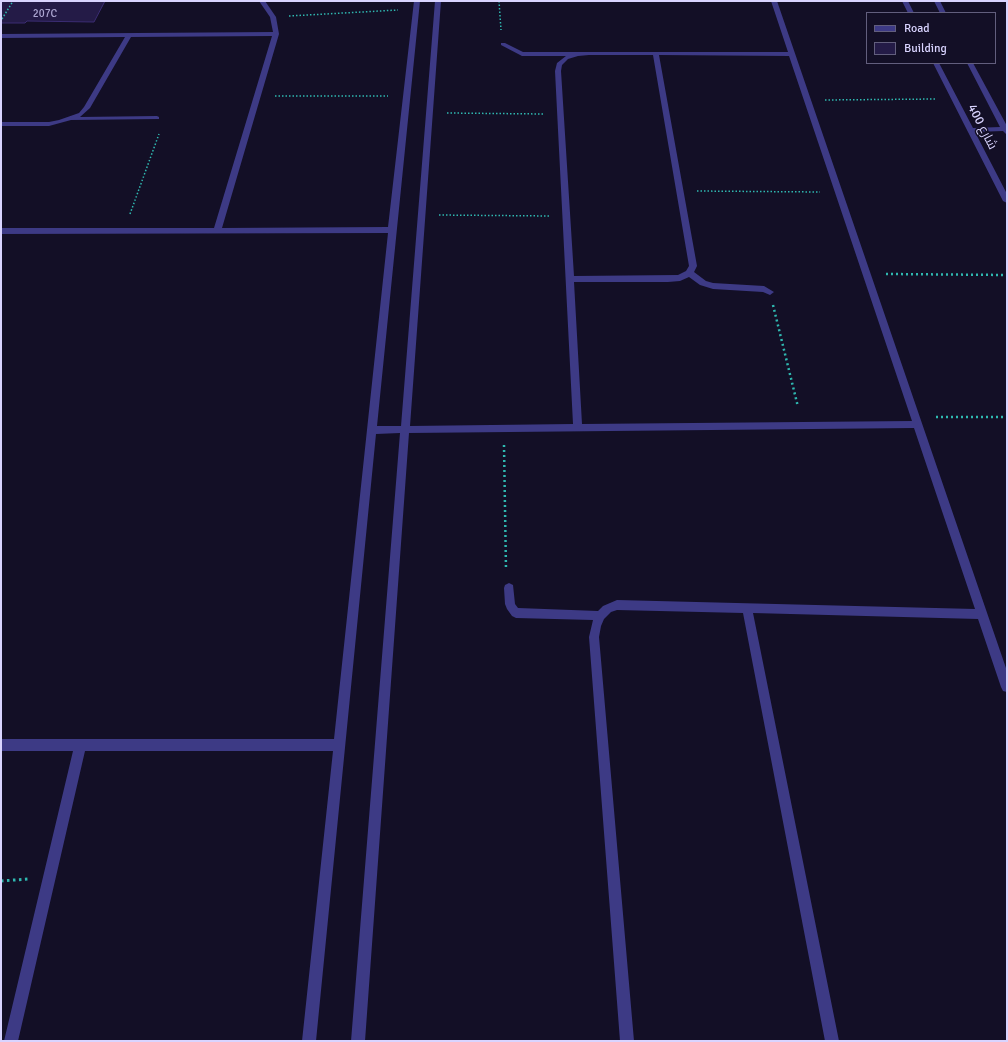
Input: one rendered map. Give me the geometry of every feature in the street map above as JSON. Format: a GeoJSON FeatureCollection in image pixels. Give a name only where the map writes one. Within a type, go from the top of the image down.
{"type":"FeatureCollection","features":[{"type":"Feature","properties":{"kind":"street"},"geometry":{"type":"LineString","coordinates":[[217,230],[276,34],[273,17],[262,1]]}},
{"type":"Feature","properties":{"kind":"street"},"geometry":{"type":"LineString","coordinates":[[358,1041],[438,1]]}},
{"type":"Feature","properties":{"kind":"street"},"geometry":{"type":"LineString","coordinates":[[774,1],[1007,687]]}},
{"type":"Feature","properties":{"kind":"street"},"geometry":{"type":"LineString","coordinates":[[905,1],[910,12]]}},
{"type":"Feature","properties":{"kind":"street"},"geometry":{"type":"LineString","coordinates":[[937,1],[942,12]]}},
{"type":"Feature","properties":{"kind":"street"},"geometry":{"type":"LineString","coordinates":[[309,1041],[392,230],[417,5]]}},
{"type":"Feature","properties":{"kind":"street"},"geometry":{"type":"LineString","coordinates":[[1,36],[276,34]]}},
{"type":"Feature","properties":{"kind":"street"},"geometry":{"type":"LineString","coordinates":[[72,119],[87,108],[129,35]]}},
{"type":"Feature","properties":{"kind":"street"},"geometry":{"type":"LineString","coordinates":[[503,44],[522,54],[792,54]]}},
{"type":"Feature","properties":{"kind":"street"},"geometry":{"type":"LineString","coordinates":[[577,54],[566,58],[559,64],[558,71],[578,428]]}},
{"type":"Feature","properties":{"kind":"street"},"geometry":{"type":"LineString","coordinates":[[570,279],[680,278],[689,273],[693,266],[693,258],[656,54]]}},
{"type":"Feature","properties":{"kind":"street","name":"شارع 400"},"geometry":{"type":"LineString","coordinates":[[937,64],[1007,201]]}},
{"type":"Feature","properties":{"kind":"street","name":"شارع 400"},"geometry":{"type":"LineString","coordinates":[[971,64],[1006,131]]}},
{"type":"Feature","properties":{"kind":"street"},"geometry":{"type":"LineString","coordinates":[[997,115],[1007,115]]}},
{"type":"Feature","properties":{"kind":"street"},"geometry":{"type":"LineString","coordinates":[[1,124],[49,124],[72,119],[157,118]]}},
{"type":"Feature","properties":{"kind":"street"},"geometry":{"type":"LineString","coordinates":[[970,130],[1006,131]]}},
{"type":"Feature","properties":{"kind":"street"},"geometry":{"type":"LineString","coordinates":[[1,232],[392,230]]}},
{"type":"Feature","properties":{"kind":"street"},"geometry":{"type":"LineString","coordinates":[[689,273],[704,283],[713,286],[764,289],[770,292]]}},
{"type":"Feature","properties":{"kind":"street"},"geometry":{"type":"LineString","coordinates":[[372,430],[802,425],[917,421]]}},
{"type":"Feature","properties":{"kind":"street"},"geometry":{"type":"LineString","coordinates":[[509,588],[510,604],[516,613],[600,616]]}},
{"type":"Feature","properties":{"kind":"street"},"geometry":{"type":"LineString","coordinates":[[627,1041],[594,637],[600,616],[607,609],[617,605],[982,614]]}},
{"type":"Feature","properties":{"kind":"street"},"geometry":{"type":"LineString","coordinates":[[747,608],[832,1041]]}},
{"type":"Feature","properties":{"kind":"street"},"geometry":{"type":"LineString","coordinates":[[1,745],[340,745]]}},
{"type":"Feature","properties":{"kind":"street"},"geometry":{"type":"LineString","coordinates":[[11,1041],[80,745]]}},
{"type":"Feature","properties":{"kind":"path"},"geometry":{"type":"LineString","coordinates":[[1,22],[13,1]]}},
{"type":"Feature","properties":{"kind":"path"},"geometry":{"type":"LineString","coordinates":[[499,1],[501,42],[503,44]]}},
{"type":"Feature","properties":{"kind":"path"},"geometry":{"type":"LineString","coordinates":[[273,17],[417,5]]}},
{"type":"Feature","properties":{"kind":"path"},"geometry":{"type":"LineString","coordinates":[[258,96],[407,96]]}},
{"type":"Feature","properties":{"kind":"path"},"geometry":{"type":"LineString","coordinates":[[808,100],[955,99]]}},
{"type":"Feature","properties":{"kind":"path"},"geometry":{"type":"LineString","coordinates":[[429,113],[560,114]]}},
{"type":"Feature","properties":{"kind":"path"},"geometry":{"type":"LineString","coordinates":[[123,231],[162,125],[160,120],[157,118]]}},
{"type":"Feature","properties":{"kind":"path"},"geometry":{"type":"LineString","coordinates":[[681,191],[839,192]]}},
{"type":"Feature","properties":{"kind":"path"},"geometry":{"type":"LineString","coordinates":[[422,215],[566,216]]}},
{"type":"Feature","properties":{"kind":"path"},"geometry":{"type":"LineString","coordinates":[[867,274],[1007,275]]}},
{"type":"Feature","properties":{"kind":"path"},"geometry":{"type":"LineString","coordinates":[[770,292],[802,425]]}},
{"type":"Feature","properties":{"kind":"path"},"geometry":{"type":"LineString","coordinates":[[917,421],[1007,417]]}},
{"type":"Feature","properties":{"kind":"path"},"geometry":{"type":"LineString","coordinates":[[504,429],[506,570]]}},
{"type":"Feature","properties":{"kind":"path"},"geometry":{"type":"LineString","coordinates":[[1,881],[49,878]]}},
{"type":"Feature","properties":{"kind":"building"},"geometry":{"type":"Polygon","coordinates":[[[1,1],[105,1],[94,22],[27,21],[25,23],[1,23],[1,1]]]}}]}
